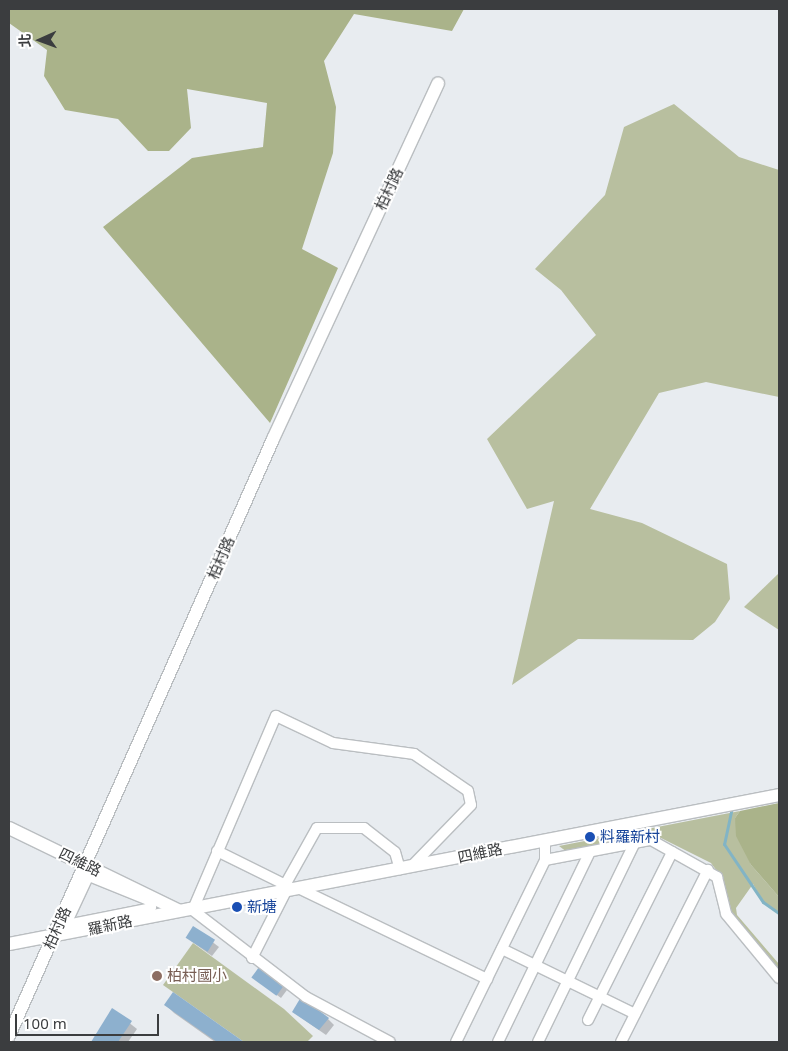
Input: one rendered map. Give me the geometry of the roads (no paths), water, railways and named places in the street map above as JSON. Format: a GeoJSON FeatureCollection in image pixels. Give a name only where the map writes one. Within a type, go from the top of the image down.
{"type":"FeatureCollection","features":[{"type":"Feature","properties":{"kind":"street","name":"柏村路"},"geometry":{"type":"LineString","coordinates":[[9,1036],[86,865],[272,439],[438,83]]}},
{"type":"Feature","properties":{"kind":"street"},"geometry":{"type":"LineString","coordinates":[[252,958],[291,888],[317,828],[364,828],[395,852],[405,869],[471,805],[468,791],[414,754],[333,742],[276,716],[217,851],[186,909],[252,958],[329,1012],[390,1042]]}},
{"type":"Feature","properties":{"kind":"street","name":"四維路"},"geometry":{"type":"LineString","coordinates":[[9,828],[86,865],[186,909],[291,888],[405,869],[779,795]]}},
{"type":"Feature","properties":{"kind":"street"},"geometry":{"type":"LineString","coordinates":[[456,1042],[545,860],[545,840]]}},
{"type":"Feature","properties":{"kind":"street"},"geometry":{"type":"LineString","coordinates":[[545,860],[651,840],[708,870],[717,877],[726,914],[779,978]]}},
{"type":"Feature","properties":{"kind":"street"},"geometry":{"type":"LineString","coordinates":[[543,1041],[567,981],[635,842]]}},
{"type":"Feature","properties":{"kind":"street"},"geometry":{"type":"LineString","coordinates":[[217,851],[291,888],[487,979]]}},
{"type":"Feature","properties":{"kind":"street"},"geometry":{"type":"LineString","coordinates":[[498,1042],[590,852]]}},
{"type":"Feature","properties":{"kind":"street"},"geometry":{"type":"LineString","coordinates":[[588,1020],[672,852]]}},
{"type":"Feature","properties":{"kind":"street"},"geometry":{"type":"LineString","coordinates":[[621,1042],[708,870]]}},
{"type":"Feature","properties":{"kind":"street"},"geometry":{"type":"LineString","coordinates":[[89,877],[152,904],[148,909],[67,922],[89,877]]}},
{"type":"Feature","properties":{"kind":"street","name":"羅新路"},"geometry":{"type":"LineString","coordinates":[[9,944],[186,909]]}},
{"type":"Feature","properties":{"kind":"street"},"geometry":{"type":"LineString","coordinates":[[502,949],[635,1014]]}},
{"type":"Feature","properties":{"kind":"waterway"},"geometry":{"type":"LineString","coordinates":[[732,807],[724,844],[763,902],[779,913]]}},
{"type":"Feature","properties":{"kind":"place","name":"料羅新村"},"geometry":{"type":"Point","coordinates":[590,837]}},
{"type":"Feature","properties":{"kind":"place","name":"新塘"},"geometry":{"type":"Point","coordinates":[237,907]}},
{"type":"Feature","properties":{"kind":"place","name":"柏村國小"},"geometry":{"type":"Point","coordinates":[157,976]}}]}
